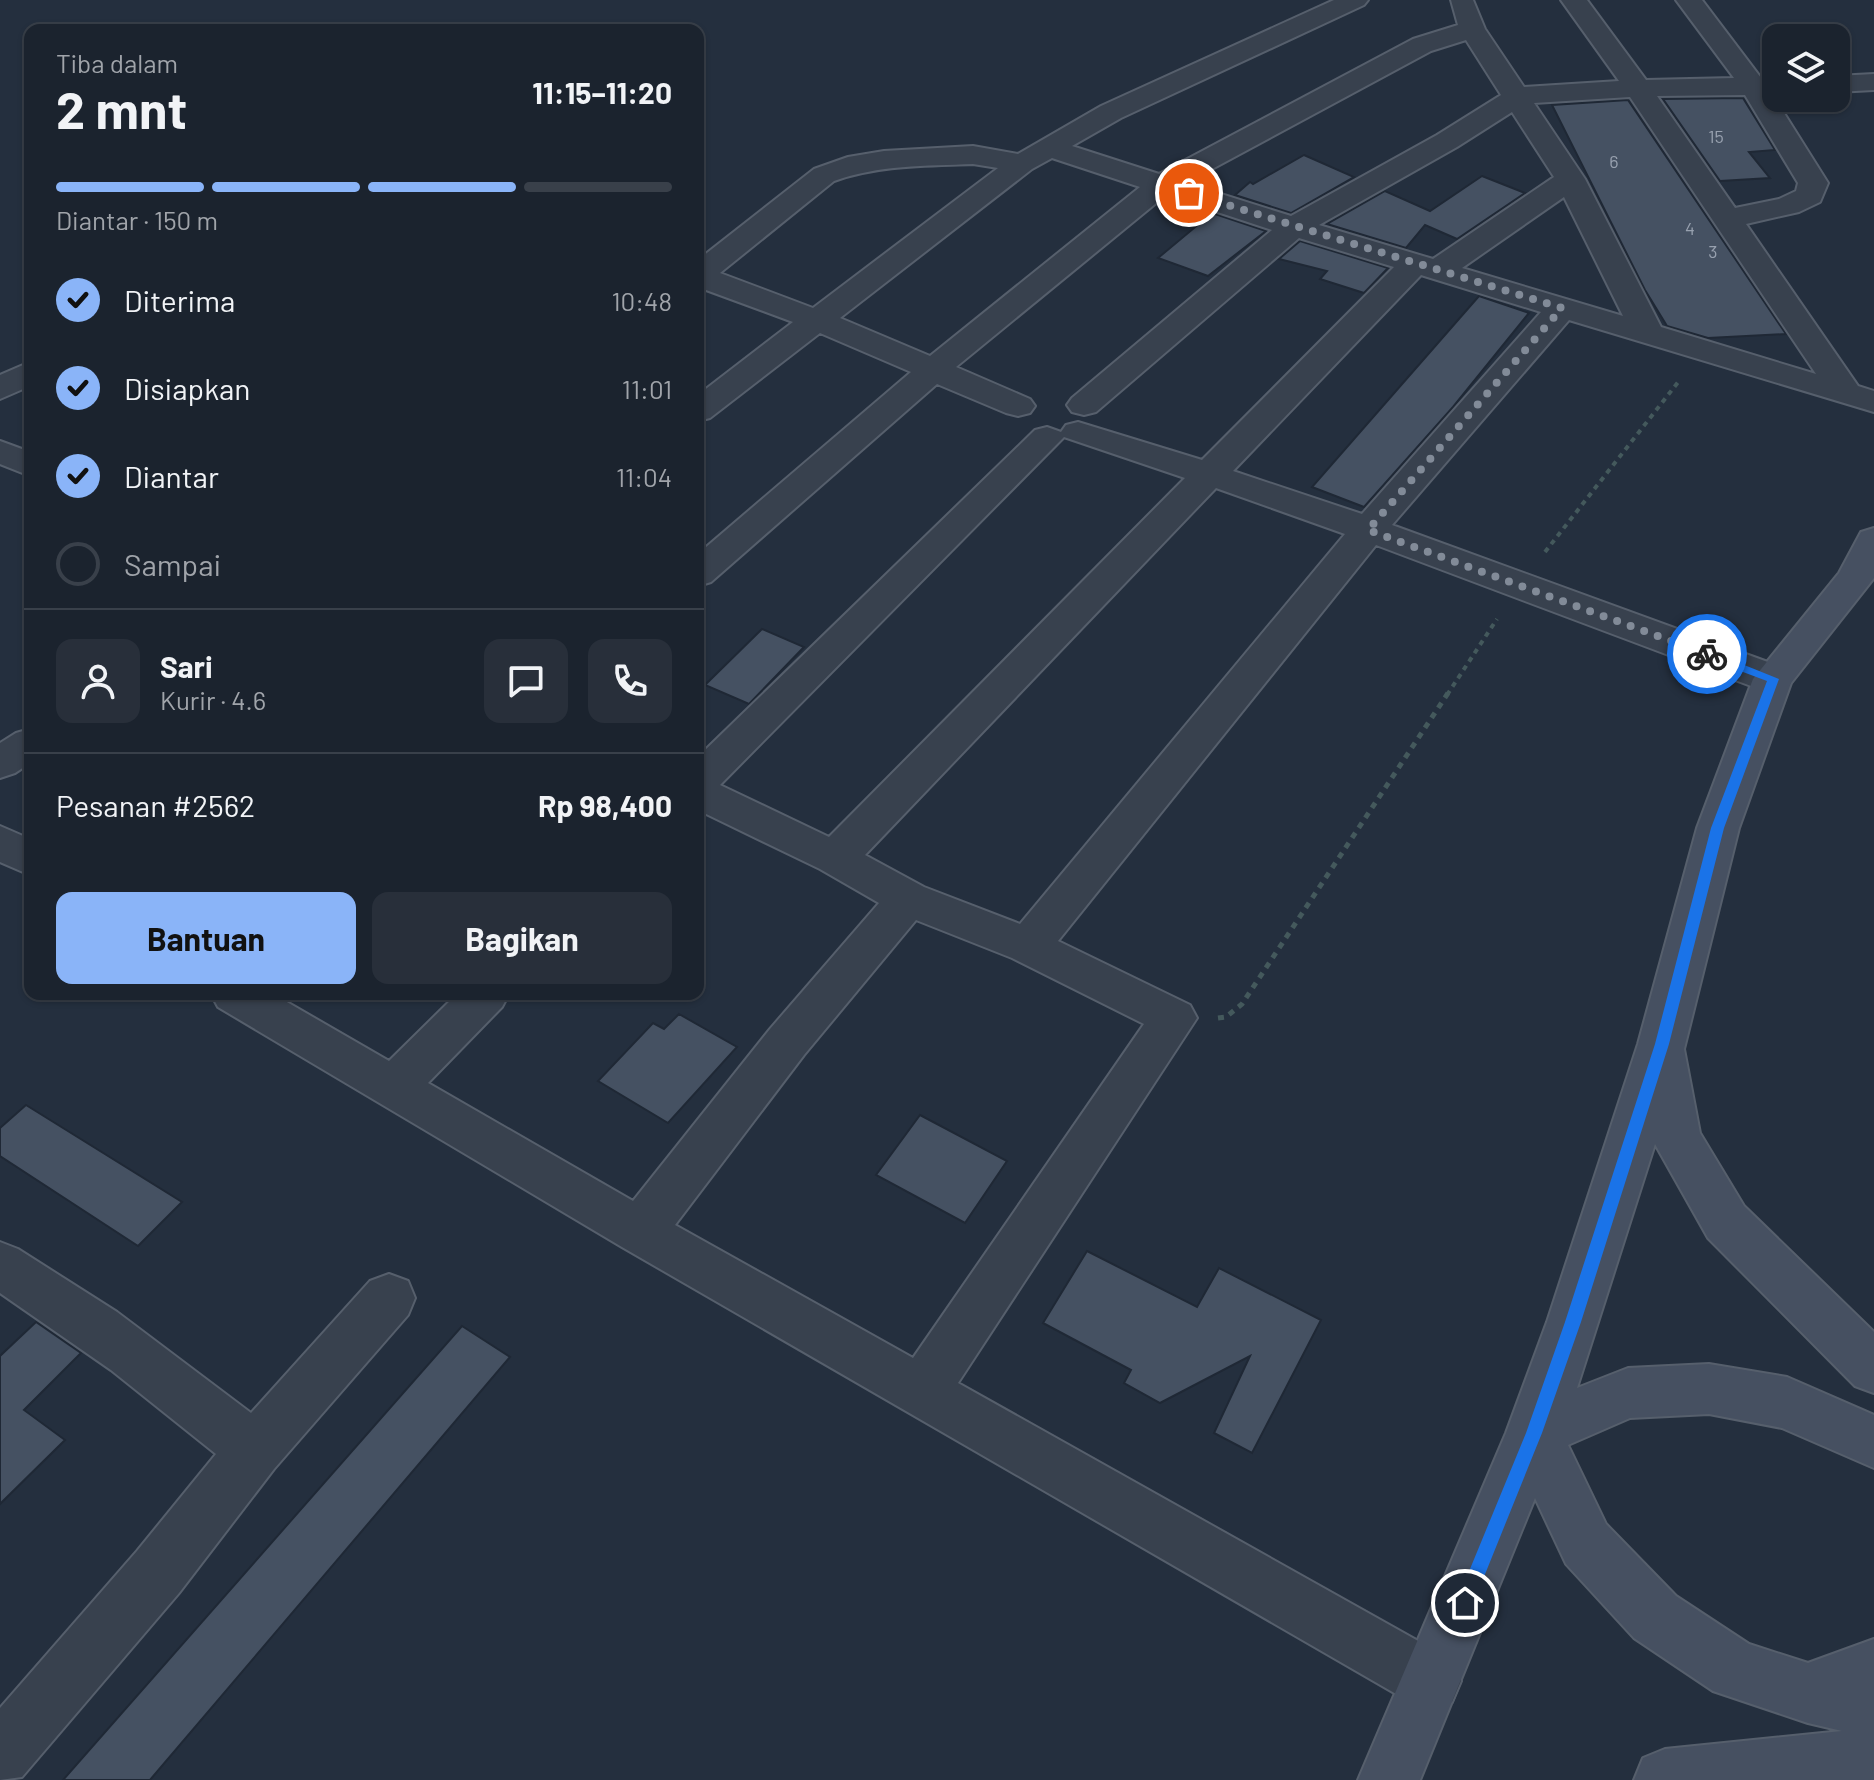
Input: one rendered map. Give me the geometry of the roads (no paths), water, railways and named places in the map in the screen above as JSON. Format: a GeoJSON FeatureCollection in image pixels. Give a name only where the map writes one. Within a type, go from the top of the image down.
{"type":"FeatureCollection","features":[{"type":"Feature","properties":{"kind":"main road"},"geometry":{"type":"LineString","coordinates":[[1389,1780],[1534,1433],[1573,1322],[1662,1044],[1718,828],[1773,679],[1868,563]]}},
{"type":"Feature","properties":{"kind":"main road"},"geometry":{"type":"LineString","coordinates":[[1662,1044],[1676,1137],[1726,1222],[1874,1368]]}},
{"type":"Feature","properties":{"kind":"main road"},"geometry":{"type":"LineString","coordinates":[[1534,1433],[1628,1393],[1709,1389],[1787,1403],[1866,1445]]}},
{"type":"Feature","properties":{"kind":"main road"},"geometry":{"type":"LineString","coordinates":[[1534,1433],[1586,1544],[1655,1617],[1734,1670],[1808,1693],[1874,1708]]}},
{"type":"Feature","properties":{"kind":"main road"},"geometry":{"type":"LineString","coordinates":[[1808,1693],[1874,1669]]}},
{"type":"Feature","properties":{"kind":"main road"},"geometry":{"type":"LineString","coordinates":[[1665,1780],[1874,1759]]}},
{"type":"Feature","properties":{"kind":"street"},"geometry":{"type":"LineString","coordinates":[[704,406],[1036,156],[1111,112],[1355,0]]}},
{"type":"Feature","properties":{"kind":"street"},"geometry":{"type":"LineString","coordinates":[[1461,0],[1472,29],[1570,179],[1649,335]]}},
{"type":"Feature","properties":{"kind":"street"},"geometry":{"type":"LineString","coordinates":[[1574,0],[1727,219],[1861,398]]}},
{"type":"Feature","properties":{"kind":"street"},"geometry":{"type":"LineString","coordinates":[[1689,0],[1762,84]]}},
{"type":"Feature","properties":{"kind":"street"},"geometry":{"type":"LineString","coordinates":[[704,569],[934,369],[1162,184],[1408,52],[1472,29]]}},
{"type":"Feature","properties":{"kind":"street"},"geometry":{"type":"LineString","coordinates":[[1850,83],[1874,82]]}},
{"type":"Feature","properties":{"kind":"street"},"geometry":{"type":"LineString","coordinates":[[704,776],[1054,411],[1294,227],[1447,141],[1518,96],[1638,88],[1762,87]]}},
{"type":"Feature","properties":{"kind":"street"},"geometry":{"type":"LineString","coordinates":[[1727,219],[1797,203],[1814,191],[1813,183],[1778,112]]}},
{"type":"Feature","properties":{"kind":"street"},"geometry":{"type":"LineString","coordinates":[[704,271],[824,175],[848,166],[884,160],[973,155],[1036,156],[1162,184],[1294,227],[1861,398]]}},
{"type":"Feature","properties":{"kind":"street"},"geometry":{"type":"LineString","coordinates":[[835,858],[1208,473],[1426,266],[1570,179]]}},
{"type":"Feature","properties":{"kind":"street"},"geometry":{"type":"LineString","coordinates":[[704,278],[1208,473],[1520,584],[1773,679]]}},
{"type":"Feature","properties":{"kind":"street"},"geometry":{"type":"LineString","coordinates":[[1028,946],[1368,530],[1562,308]]}},
{"type":"Feature","properties":{"kind":"street"},"geometry":{"type":"LineString","coordinates":[[0,389],[24,375]]}},
{"type":"Feature","properties":{"kind":"street"},"geometry":{"type":"LineString","coordinates":[[0,451],[24,462]]}},
{"type":"Feature","properties":{"kind":"street"},"geometry":{"type":"LineString","coordinates":[[0,763],[24,747]]}},
{"type":"Feature","properties":{"kind":"street"},"geometry":{"type":"LineString","coordinates":[[704,795],[835,858],[908,899],[1028,946],[1174,1018],[923,1390]]}},
{"type":"Feature","properties":{"kind":"street"},"geometry":{"type":"LineString","coordinates":[[0,842],[24,856]]}},
{"type":"Feature","properties":{"kind":"street"},"geometry":{"type":"LineString","coordinates":[[640,1231],[787,1042],[908,899]]}},
{"type":"Feature","properties":{"kind":"street"},"geometry":{"type":"LineString","coordinates":[[244,1000],[640,1231],[1431,1681]]}},
{"type":"Feature","properties":{"kind":"street"},"geometry":{"type":"LineString","coordinates":[[393,1087],[480,1000]]}},
{"type":"Feature","properties":{"kind":"street"},"geometry":{"type":"LineString","coordinates":[[0,1265],[67,1305],[200,1405],[254,1450]]}},
{"type":"Feature","properties":{"kind":"street"},"geometry":{"type":"LineString","coordinates":[[0,1755],[158,1572],[254,1450],[389,1298]]}}]}
